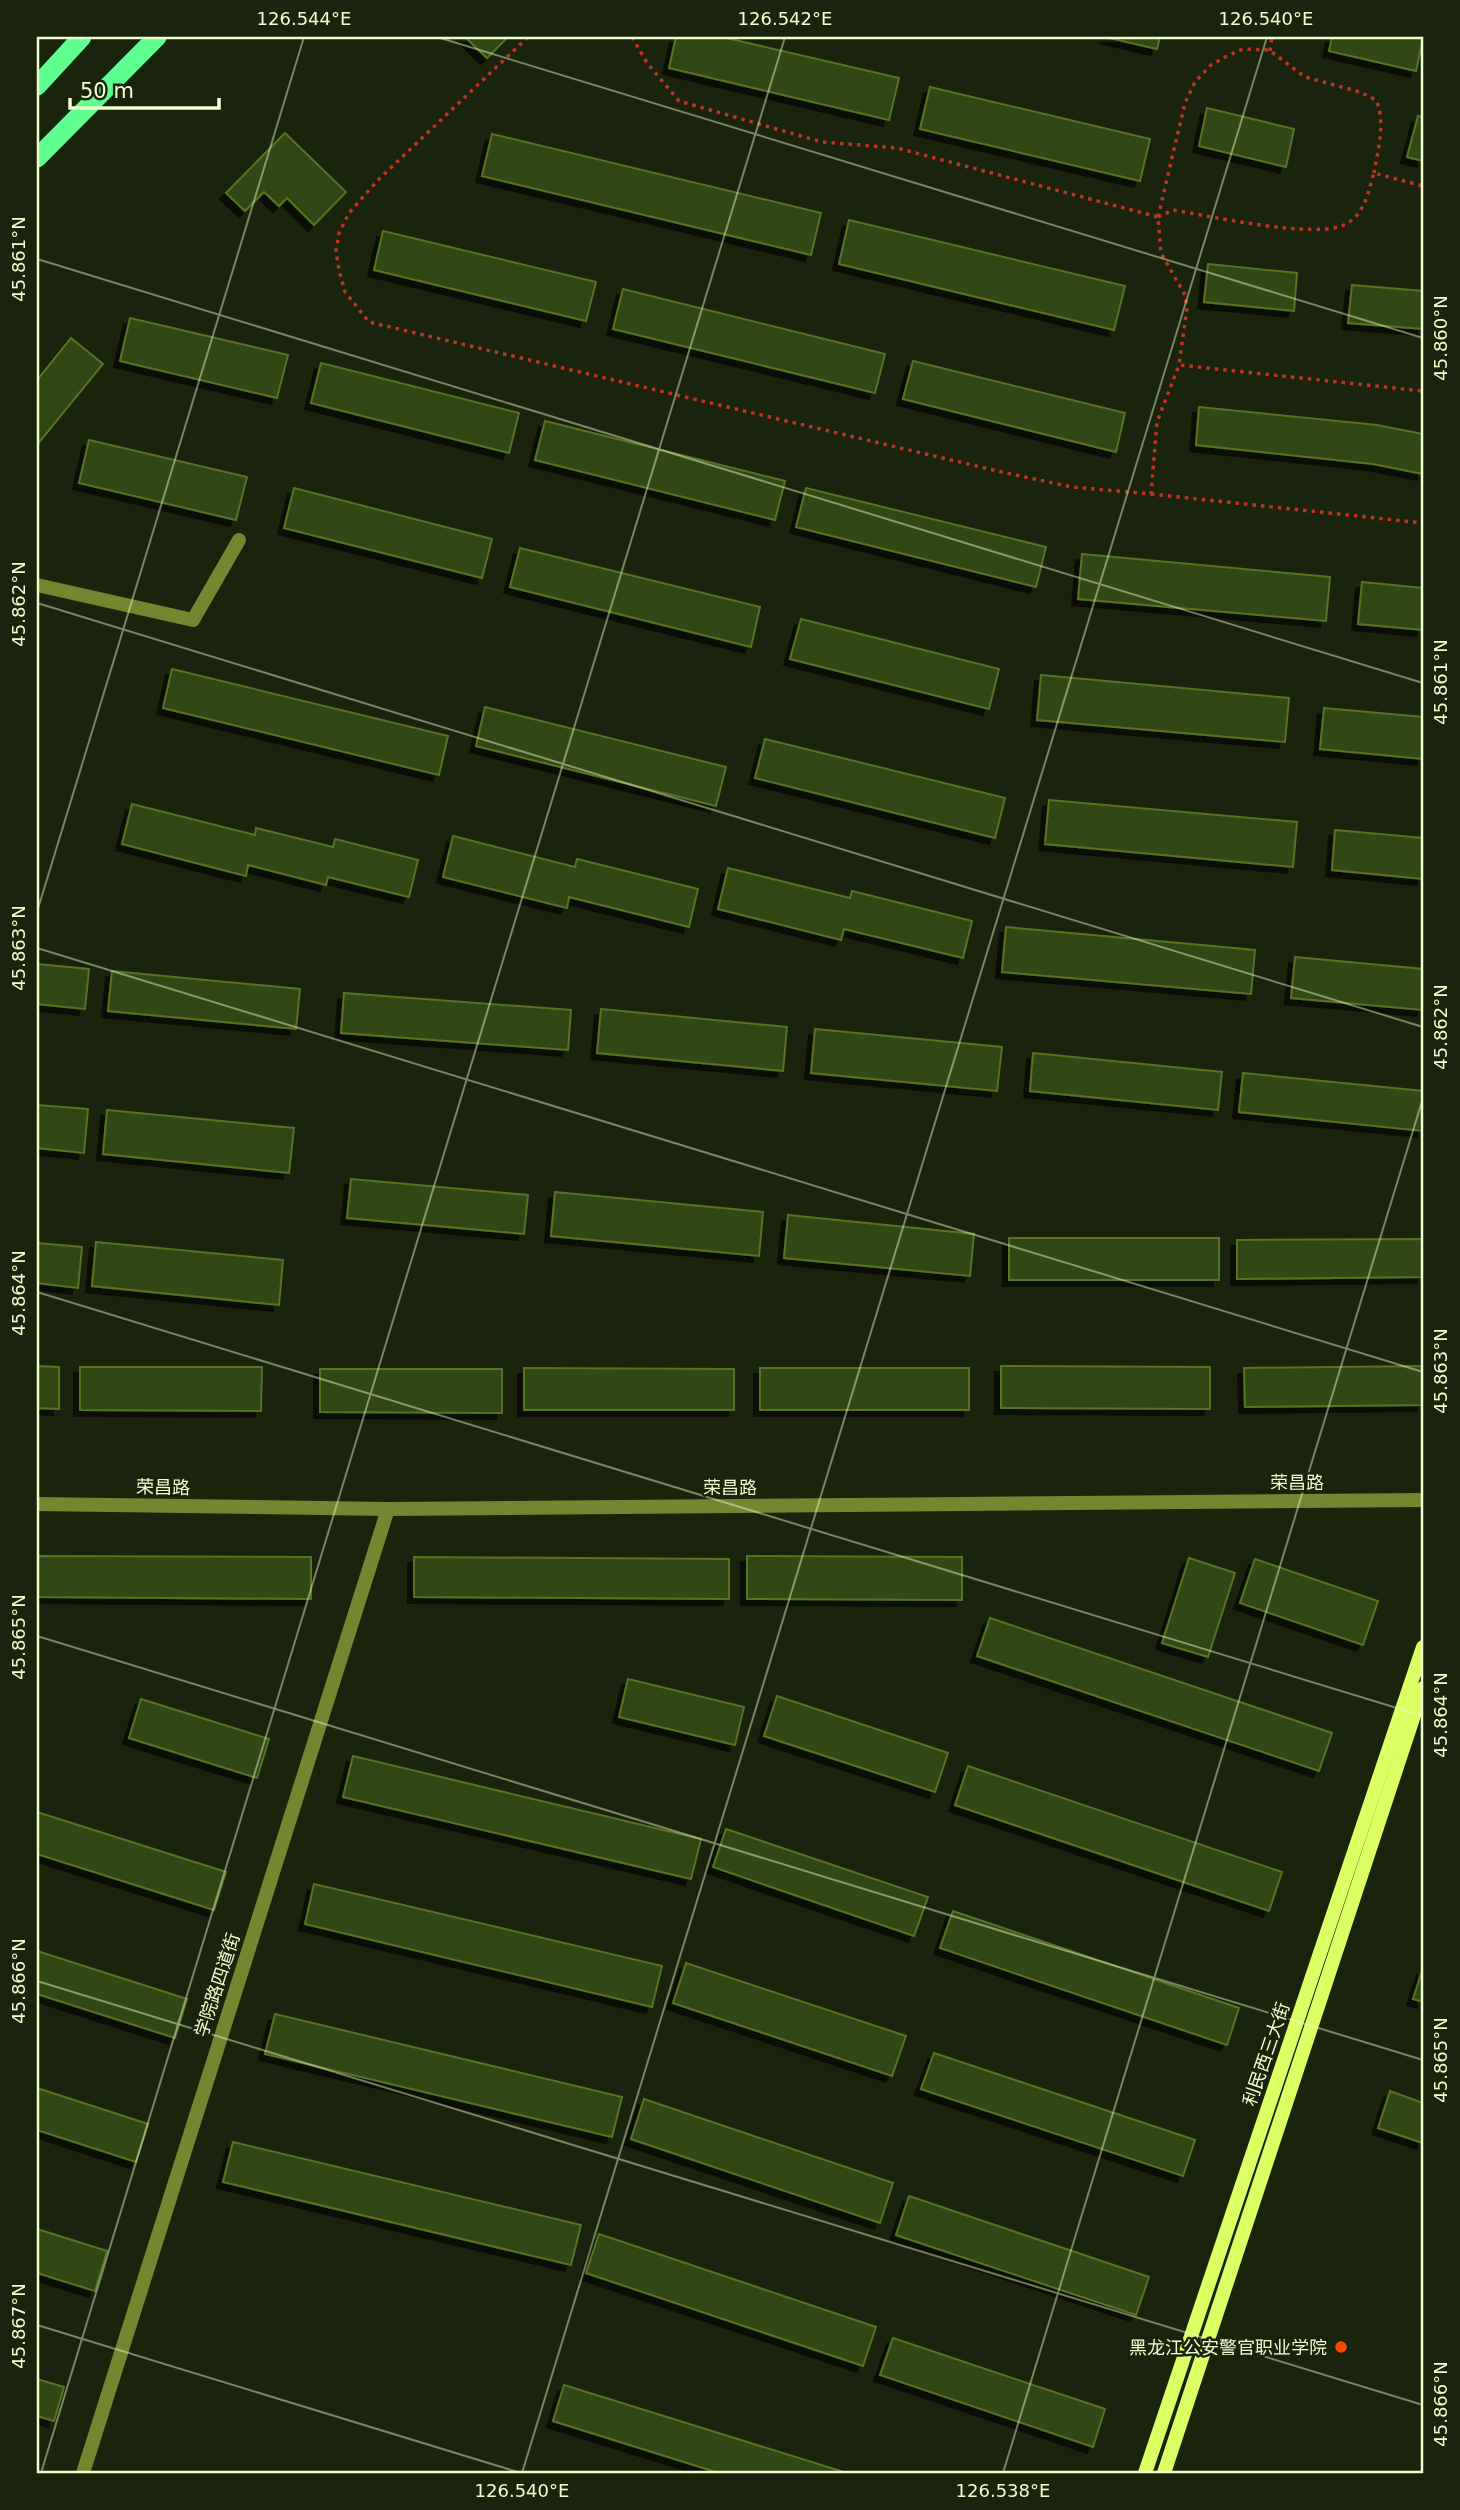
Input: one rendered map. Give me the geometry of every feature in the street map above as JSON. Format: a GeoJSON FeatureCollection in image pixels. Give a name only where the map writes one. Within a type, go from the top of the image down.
{"type":"FeatureCollection","features":[{"type":"Feature","properties":{"kind":"highway"},"geometry":{"type":"LineString","coordinates":[[37,86],[82,37]]}},
{"type":"Feature","properties":{"kind":"highway"},"geometry":{"type":"LineString","coordinates":[[37,158],[157,37]]}},
{"type":"Feature","properties":{"kind":"main road","name":"利民西三大街"},"geometry":{"type":"LineString","coordinates":[[1145,2473],[1423,1647]]}},
{"type":"Feature","properties":{"kind":"main road","name":"利民西三大街"},"geometry":{"type":"LineString","coordinates":[[1164,2473],[1423,1688]]}},
{"type":"Feature","properties":{"kind":"street"},"geometry":{"type":"LineString","coordinates":[[37,584],[193,620],[239,540]]}},
{"type":"Feature","properties":{"kind":"street","name":"荣昌路"},"geometry":{"type":"LineString","coordinates":[[37,1504],[388,1508],[1423,1500]]}},
{"type":"Feature","properties":{"kind":"street","name":"学院路四道街"},"geometry":{"type":"LineString","coordinates":[[83,2473],[388,1508]]}},
{"type":"Feature","properties":{"kind":"path"},"geometry":{"type":"LineString","coordinates":[[528,37],[378,180],[349,214],[336,251],[339,270],[345,292],[369,322],[1006,474],[1072,487],[1423,523]]}},
{"type":"Feature","properties":{"kind":"path"},"geometry":{"type":"LineString","coordinates":[[632,37],[647,64],[678,102],[822,142],[897,148],[1158,217],[1173,210],[1319,231],[1333,229],[1358,214],[1365,203],[1374,173],[1381,129],[1381,112],[1376,100],[1360,92],[1305,77],[1270,51],[1242,49],[1211,65],[1195,82],[1185,103],[1158,217],[1161,253],[1185,295],[1187,308],[1179,365],[1157,422],[1151,494]]}},
{"type":"Feature","properties":{"kind":"path"},"geometry":{"type":"LineString","coordinates":[[1270,51],[1272,37]]}},
{"type":"Feature","properties":{"kind":"path"},"geometry":{"type":"LineString","coordinates":[[1374,173],[1423,186]]}},
{"type":"Feature","properties":{"kind":"path"},"geometry":{"type":"LineString","coordinates":[[1179,365],[1423,391]]}},
{"type":"Feature","properties":{"kind":"building"},"geometry":{"type":"Polygon","coordinates":[[[465,37],[508,37],[487,58],[465,37]]]}},
{"type":"Feature","properties":{"kind":"building"},"geometry":{"type":"Polygon","coordinates":[[[676,37],[722,37],[899,78],[889,120],[669,68],[676,37]]]}},
{"type":"Feature","properties":{"kind":"building"},"geometry":{"type":"Polygon","coordinates":[[[1105,37],[1160,37],[1157,49],[1105,37]]]}},
{"type":"Feature","properties":{"kind":"building"},"geometry":{"type":"Polygon","coordinates":[[[1332,37],[1423,39],[1416,71],[1329,51],[1332,37]]]}},
{"type":"Feature","properties":{"kind":"building"},"geometry":{"type":"Polygon","coordinates":[[[930,87],[1150,139],[1140,181],[920,129],[930,87]]]}},
{"type":"Feature","properties":{"kind":"building"},"geometry":{"type":"Polygon","coordinates":[[[1207,108],[1294,129],[1286,167],[1199,146],[1207,108]]]}},
{"type":"Feature","properties":{"kind":"building"},"geometry":{"type":"Polygon","coordinates":[[[1418,116],[1423,117],[1423,161],[1407,157],[1418,116]]]}},
{"type":"Feature","properties":{"kind":"building"},"geometry":{"type":"Polygon","coordinates":[[[285,133],[346,192],[314,225],[287,198],[279,206],[264,192],[245,211],[226,193],[285,133]]]}},
{"type":"Feature","properties":{"kind":"building"},"geometry":{"type":"Polygon","coordinates":[[[492,134],[821,213],[811,255],[482,176],[492,134]]]}},
{"type":"Feature","properties":{"kind":"building"},"geometry":{"type":"Polygon","coordinates":[[[849,220],[1125,286],[1114,330],[839,264],[849,220]]]}},
{"type":"Feature","properties":{"kind":"building"},"geometry":{"type":"Polygon","coordinates":[[[383,231],[596,282],[586,321],[374,270],[383,231]]]}},
{"type":"Feature","properties":{"kind":"building"},"geometry":{"type":"Polygon","coordinates":[[[1208,264],[1297,273],[1294,311],[1204,302],[1208,264]]]}},
{"type":"Feature","properties":{"kind":"building"},"geometry":{"type":"Polygon","coordinates":[[[1352,285],[1423,291],[1423,329],[1348,323],[1352,285]]]}},
{"type":"Feature","properties":{"kind":"building"},"geometry":{"type":"Polygon","coordinates":[[[623,289],[885,354],[875,393],[613,329],[623,289]]]}},
{"type":"Feature","properties":{"kind":"building"},"geometry":{"type":"Polygon","coordinates":[[[130,318],[288,355],[277,398],[120,361],[130,318]]]}},
{"type":"Feature","properties":{"kind":"building"},"geometry":{"type":"Polygon","coordinates":[[[71,338],[103,364],[37,445],[37,380],[71,338]]]}},
{"type":"Feature","properties":{"kind":"building"},"geometry":{"type":"Polygon","coordinates":[[[913,361],[1125,413],[1116,452],[903,399],[913,361]]]}},
{"type":"Feature","properties":{"kind":"building"},"geometry":{"type":"Polygon","coordinates":[[[321,363],[519,413],[509,453],[311,403],[321,363]]]}},
{"type":"Feature","properties":{"kind":"building"},"geometry":{"type":"Polygon","coordinates":[[[1199,407],[1377,425],[1423,434],[1423,474],[1373,464],[1196,445],[1199,407]]]}},
{"type":"Feature","properties":{"kind":"building"},"geometry":{"type":"Polygon","coordinates":[[[545,421],[785,481],[775,520],[535,460],[545,421]]]}},
{"type":"Feature","properties":{"kind":"building"},"geometry":{"type":"Polygon","coordinates":[[[89,440],[247,477],[236,520],[79,483],[89,440]]]}},
{"type":"Feature","properties":{"kind":"building"},"geometry":{"type":"Polygon","coordinates":[[[294,488],[492,539],[482,578],[284,528],[294,488]]]}},
{"type":"Feature","properties":{"kind":"building"},"geometry":{"type":"Polygon","coordinates":[[[806,488],[1046,547],[1036,587],[796,527],[806,488]]]}},
{"type":"Feature","properties":{"kind":"building"},"geometry":{"type":"Polygon","coordinates":[[[520,548],[760,607],[751,647],[510,587],[520,548]]]}},
{"type":"Feature","properties":{"kind":"building"},"geometry":{"type":"Polygon","coordinates":[[[1082,554],[1330,577],[1326,621],[1078,599],[1082,554]]]}},
{"type":"Feature","properties":{"kind":"building"},"geometry":{"type":"Polygon","coordinates":[[[1362,582],[1423,588],[1423,630],[1358,624],[1362,582]]]}},
{"type":"Feature","properties":{"kind":"building"},"geometry":{"type":"Polygon","coordinates":[[[801,619],[999,669],[989,709],[790,659],[801,619]]]}},
{"type":"Feature","properties":{"kind":"building"},"geometry":{"type":"Polygon","coordinates":[[[172,669],[448,736],[439,775],[163,708],[172,669]]]}},
{"type":"Feature","properties":{"kind":"building"},"geometry":{"type":"Polygon","coordinates":[[[1041,675],[1289,698],[1285,742],[1037,720],[1041,675]]]}},
{"type":"Feature","properties":{"kind":"building"},"geometry":{"type":"Polygon","coordinates":[[[485,707],[726,767],[716,806],[476,746],[485,707]]]}},
{"type":"Feature","properties":{"kind":"building"},"geometry":{"type":"Polygon","coordinates":[[[1324,708],[1423,717],[1423,759],[1320,749],[1324,708]]]}},
{"type":"Feature","properties":{"kind":"building"},"geometry":{"type":"Polygon","coordinates":[[[765,739],[1005,798],[995,838],[755,778],[765,739]]]}},
{"type":"Feature","properties":{"kind":"building"},"geometry":{"type":"Polygon","coordinates":[[[1049,800],[1297,822],[1293,867],[1045,844],[1049,800]]]}},
{"type":"Feature","properties":{"kind":"building"},"geometry":{"type":"Polygon","coordinates":[[[132,804],[255,835],[256,828],[333,847],[335,839],[418,860],[409,897],[328,877],[326,885],[248,865],[246,876],[122,844],[132,804]]]}},
{"type":"Feature","properties":{"kind":"building"},"geometry":{"type":"Polygon","coordinates":[[[1335,830],[1423,838],[1423,879],[1332,870],[1335,830]]]}},
{"type":"Feature","properties":{"kind":"building"},"geometry":{"type":"Polygon","coordinates":[[[453,836],[575,867],[577,859],[698,889],[689,927],[569,897],[567,908],[443,877],[453,836]]]}},
{"type":"Feature","properties":{"kind":"building"},"geometry":{"type":"Polygon","coordinates":[[[728,868],[850,898],[852,891],[972,921],[963,958],[844,929],[841,940],[718,909],[728,868]]]}},
{"type":"Feature","properties":{"kind":"building"},"geometry":{"type":"Polygon","coordinates":[[[1006,927],[1255,950],[1251,994],[1002,972],[1006,927]]]}},
{"type":"Feature","properties":{"kind":"building"},"geometry":{"type":"Polygon","coordinates":[[[1295,957],[1423,969],[1423,1010],[1291,998],[1295,957]]]}},
{"type":"Feature","properties":{"kind":"building"},"geometry":{"type":"Polygon","coordinates":[[[37,964],[89,969],[85,1009],[37,1004],[37,964]]]}},
{"type":"Feature","properties":{"kind":"building"},"geometry":{"type":"Polygon","coordinates":[[[112,971],[300,989],[296,1029],[108,1011],[112,971]]]}},
{"type":"Feature","properties":{"kind":"building"},"geometry":{"type":"Polygon","coordinates":[[[344,993],[571,1010],[568,1050],[341,1033],[344,993]]]}},
{"type":"Feature","properties":{"kind":"building"},"geometry":{"type":"Polygon","coordinates":[[[601,1009],[787,1027],[783,1071],[597,1053],[601,1009]]]}},
{"type":"Feature","properties":{"kind":"building"},"geometry":{"type":"Polygon","coordinates":[[[815,1029],[1002,1047],[997,1091],[811,1073],[815,1029]]]}},
{"type":"Feature","properties":{"kind":"building"},"geometry":{"type":"Polygon","coordinates":[[[1033,1053],[1222,1072],[1218,1110],[1030,1091],[1033,1053]]]}},
{"type":"Feature","properties":{"kind":"building"},"geometry":{"type":"Polygon","coordinates":[[[1243,1073],[1423,1091],[1423,1131],[1239,1112],[1243,1073]]]}},
{"type":"Feature","properties":{"kind":"building"},"geometry":{"type":"Polygon","coordinates":[[[37,1105],[88,1109],[84,1153],[37,1148],[37,1105]]]}},
{"type":"Feature","properties":{"kind":"building"},"geometry":{"type":"Polygon","coordinates":[[[107,1110],[294,1128],[289,1173],[103,1154],[107,1110]]]}},
{"type":"Feature","properties":{"kind":"building"},"geometry":{"type":"Polygon","coordinates":[[[351,1179],[528,1195],[524,1234],[347,1218],[351,1179]]]}},
{"type":"Feature","properties":{"kind":"building"},"geometry":{"type":"Polygon","coordinates":[[[555,1192],[763,1212],[759,1256],[551,1236],[555,1192]]]}},
{"type":"Feature","properties":{"kind":"building"},"geometry":{"type":"Polygon","coordinates":[[[788,1215],[974,1234],[970,1276],[784,1258],[788,1215]]]}},
{"type":"Feature","properties":{"kind":"building"},"geometry":{"type":"Polygon","coordinates":[[[1009,1238],[1219,1238],[1219,1280],[1009,1280],[1009,1238]]]}},
{"type":"Feature","properties":{"kind":"building"},"geometry":{"type":"Polygon","coordinates":[[[1423,1239],[1423,1277],[1237,1279],[1237,1240],[1423,1239]]]}},
{"type":"Feature","properties":{"kind":"building"},"geometry":{"type":"Polygon","coordinates":[[[96,1242],[283,1260],[279,1305],[92,1286],[96,1242]]]}},
{"type":"Feature","properties":{"kind":"building"},"geometry":{"type":"Polygon","coordinates":[[[37,1243],[82,1247],[78,1288],[37,1283],[37,1243]]]}},
{"type":"Feature","properties":{"kind":"building"},"geometry":{"type":"Polygon","coordinates":[[[37,1366],[59,1367],[59,1409],[37,1408],[37,1366]]]}},
{"type":"Feature","properties":{"kind":"building"},"geometry":{"type":"Polygon","coordinates":[[[1001,1366],[1210,1367],[1210,1409],[1001,1408],[1001,1366]]]}},
{"type":"Feature","properties":{"kind":"building"},"geometry":{"type":"Polygon","coordinates":[[[1423,1366],[1423,1405],[1245,1407],[1244,1368],[1423,1366]]]}},
{"type":"Feature","properties":{"kind":"building"},"geometry":{"type":"Polygon","coordinates":[[[80,1367],[262,1367],[261,1411],[80,1410],[80,1367]]]}},
{"type":"Feature","properties":{"kind":"building"},"geometry":{"type":"Polygon","coordinates":[[[524,1368],[734,1369],[734,1410],[524,1410],[524,1368]]]}},
{"type":"Feature","properties":{"kind":"building"},"geometry":{"type":"Polygon","coordinates":[[[760,1368],[969,1368],[969,1410],[760,1410],[760,1368]]]}},
{"type":"Feature","properties":{"kind":"building"},"geometry":{"type":"Polygon","coordinates":[[[320,1369],[502,1369],[502,1413],[320,1412],[320,1369]]]}},
{"type":"Feature","properties":{"kind":"building"},"geometry":{"type":"Polygon","coordinates":[[[37,1556],[311,1557],[311,1599],[37,1597],[37,1556]]]}},
{"type":"Feature","properties":{"kind":"building"},"geometry":{"type":"Polygon","coordinates":[[[747,1556],[962,1557],[962,1600],[747,1599],[747,1556]]]}},
{"type":"Feature","properties":{"kind":"building"},"geometry":{"type":"Polygon","coordinates":[[[414,1557],[729,1559],[729,1599],[414,1597],[414,1557]]]}},
{"type":"Feature","properties":{"kind":"building"},"geometry":{"type":"Polygon","coordinates":[[[1189,1558],[1235,1573],[1208,1657],[1162,1643],[1189,1558]]]}},
{"type":"Feature","properties":{"kind":"building"},"geometry":{"type":"Polygon","coordinates":[[[1255,1559],[1378,1601],[1363,1645],[1240,1603],[1255,1559]]]}},
{"type":"Feature","properties":{"kind":"building"},"geometry":{"type":"Polygon","coordinates":[[[990,1618],[1332,1733],[1319,1771],[977,1656],[990,1618]]]}},
{"type":"Feature","properties":{"kind":"building"},"geometry":{"type":"Polygon","coordinates":[[[628,1679],[744,1707],[735,1745],[619,1717],[628,1679]]]}},
{"type":"Feature","properties":{"kind":"building"},"geometry":{"type":"Polygon","coordinates":[[[777,1696],[948,1753],[935,1792],[764,1736],[777,1696]]]}},
{"type":"Feature","properties":{"kind":"building"},"geometry":{"type":"Polygon","coordinates":[[[141,1699],[269,1739],[257,1778],[129,1738],[141,1699]]]}},
{"type":"Feature","properties":{"kind":"building"},"geometry":{"type":"Polygon","coordinates":[[[353,1756],[701,1839],[691,1879],[343,1797],[353,1756]]]}},
{"type":"Feature","properties":{"kind":"building"},"geometry":{"type":"Polygon","coordinates":[[[968,1766],[1282,1872],[1269,1911],[955,1805],[968,1766]]]}},
{"type":"Feature","properties":{"kind":"building"},"geometry":{"type":"Polygon","coordinates":[[[37,1812],[226,1872],[214,1910],[37,1854],[37,1812]]]}},
{"type":"Feature","properties":{"kind":"building"},"geometry":{"type":"Polygon","coordinates":[[[726,1829],[928,1897],[914,1936],[713,1867],[726,1829]]]}},
{"type":"Feature","properties":{"kind":"building"},"geometry":{"type":"Polygon","coordinates":[[[314,1884],[662,1966],[652,2007],[305,1924],[314,1884]]]}},
{"type":"Feature","properties":{"kind":"building"},"geometry":{"type":"Polygon","coordinates":[[[953,1911],[1239,2008],[1227,2045],[940,1948],[953,1911]]]}},
{"type":"Feature","properties":{"kind":"building"},"geometry":{"type":"Polygon","coordinates":[[[37,1951],[187,1999],[175,2038],[37,1994],[37,1951]]]}},
{"type":"Feature","properties":{"kind":"building"},"geometry":{"type":"Polygon","coordinates":[[[686,1963],[906,2036],[892,2076],[673,2003],[686,1963]]]}},
{"type":"Feature","properties":{"kind":"building"},"geometry":{"type":"Polygon","coordinates":[[[1423,1968],[1423,2002],[1413,1999],[1423,1968]]]}},
{"type":"Feature","properties":{"kind":"building"},"geometry":{"type":"Polygon","coordinates":[[[275,2014],[622,2097],[612,2137],[265,2054],[275,2014]]]}},
{"type":"Feature","properties":{"kind":"building"},"geometry":{"type":"Polygon","coordinates":[[[934,2053],[1195,2140],[1183,2176],[921,2089],[934,2053]]]}},
{"type":"Feature","properties":{"kind":"building"},"geometry":{"type":"Polygon","coordinates":[[[37,2088],[148,2124],[136,2162],[37,2130],[37,2088]]]}},
{"type":"Feature","properties":{"kind":"building"},"geometry":{"type":"Polygon","coordinates":[[[1390,2091],[1423,2103],[1423,2143],[1378,2128],[1390,2091]]]}},
{"type":"Feature","properties":{"kind":"building"},"geometry":{"type":"Polygon","coordinates":[[[644,2099],[893,2183],[880,2223],[631,2139],[644,2099]]]}},
{"type":"Feature","properties":{"kind":"building"},"geometry":{"type":"Polygon","coordinates":[[[233,2142],[581,2225],[571,2265],[223,2182],[233,2142]]]}},
{"type":"Feature","properties":{"kind":"building"},"geometry":{"type":"Polygon","coordinates":[[[909,2196],[1149,2277],[1136,2315],[896,2235],[909,2196]]]}},
{"type":"Feature","properties":{"kind":"building"},"geometry":{"type":"Polygon","coordinates":[[[37,2229],[107,2251],[95,2291],[37,2273],[37,2229]]]}},
{"type":"Feature","properties":{"kind":"building"},"geometry":{"type":"Polygon","coordinates":[[[599,2234],[876,2327],[863,2366],[586,2273],[599,2234]]]}},
{"type":"Feature","properties":{"kind":"building"},"geometry":{"type":"Polygon","coordinates":[[[893,2338],[1105,2409],[1093,2447],[880,2375],[893,2338]]]}},
{"type":"Feature","properties":{"kind":"building"},"geometry":{"type":"Polygon","coordinates":[[[37,2379],[64,2387],[54,2421],[37,2416],[37,2379]]]}},
{"type":"Feature","properties":{"kind":"building"},"geometry":{"type":"Polygon","coordinates":[[[564,2385],[847,2473],[719,2473],[553,2421],[564,2385]]]}},
{"type":"Feature","properties":{"kind":"place","name":"黑龙江公安警官职业学院"},"geometry":{"type":"Point","coordinates":[1341,2347]}}]}
